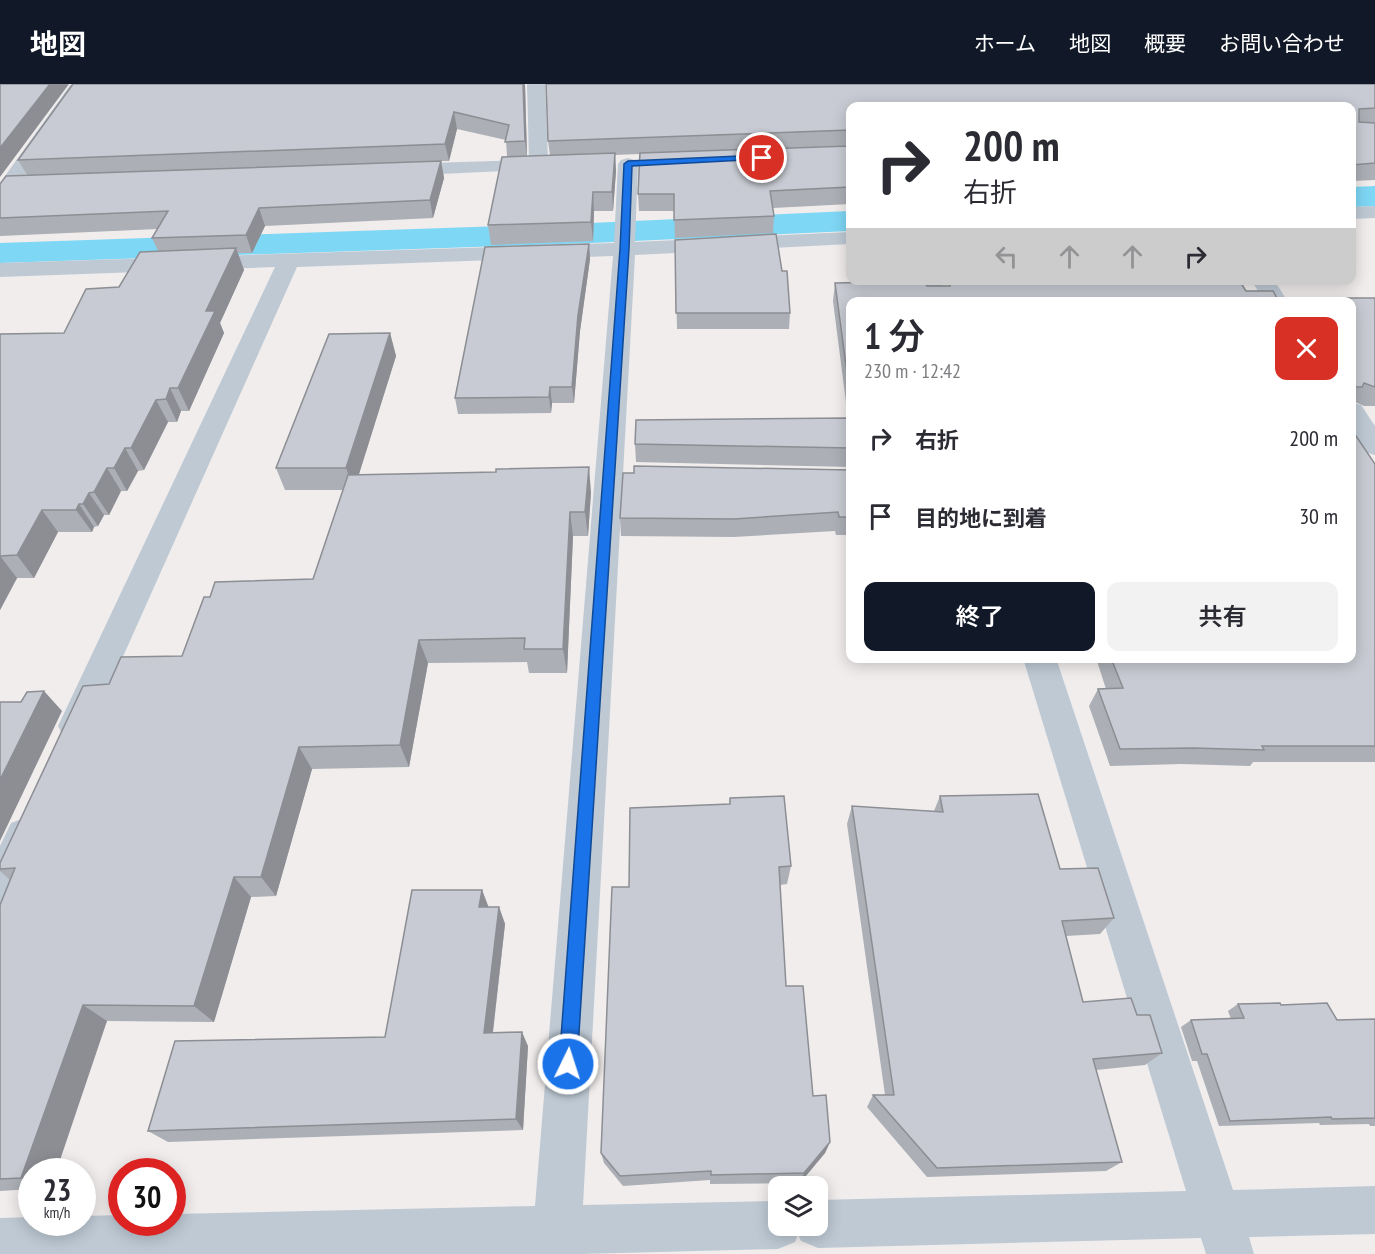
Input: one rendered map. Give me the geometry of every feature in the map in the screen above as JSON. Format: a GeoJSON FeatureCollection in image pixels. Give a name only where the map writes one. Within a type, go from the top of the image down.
{"type":"FeatureCollection","features":[{"type":"Feature","properties":{"kind":"street"},"geometry":{"type":"LineString","coordinates":[[3,190],[80,84]]}},
{"type":"Feature","properties":{"kind":"street"},"geometry":{"type":"LineString","coordinates":[[536,84],[539,165]]}},
{"type":"Feature","properties":{"kind":"street"},"geometry":{"type":"LineString","coordinates":[[556,1242],[619,473],[628,163]]}},
{"type":"Feature","properties":{"kind":"street"},"geometry":{"type":"LineString","coordinates":[[374,171],[561,164]]}},
{"type":"Feature","properties":{"kind":"street"},"geometry":{"type":"LineString","coordinates":[[3,190],[33,185]]}},
{"type":"Feature","properties":{"kind":"street"},"geometry":{"type":"LineString","coordinates":[[1356,213],[1375,212]]}},
{"type":"Feature","properties":{"kind":"street"},"geometry":{"type":"LineString","coordinates":[[0,270],[624,249],[846,238]]}},
{"type":"Feature","properties":{"kind":"street"},"geometry":{"type":"LineString","coordinates":[[65,747],[289,260]]}},
{"type":"Feature","properties":{"kind":"street"},"geometry":{"type":"LineString","coordinates":[[1356,417],[1375,446]]}},
{"type":"Feature","properties":{"kind":"street"},"geometry":{"type":"LineString","coordinates":[[1041,663],[1224,1234]]}},
{"type":"Feature","properties":{"kind":"street"},"geometry":{"type":"LineString","coordinates":[[0,888],[35,812]]}},
{"type":"Feature","properties":{"kind":"street"},"geometry":{"type":"LineString","coordinates":[[828,1224],[1224,1234],[1375,1210]]}},
{"type":"Feature","properties":{"kind":"street"},"geometry":{"type":"LineString","coordinates":[[0,1242],[556,1242],[768,1225]]}},
{"type":"Feature","properties":{"kind":"building"},"geometry":{"type":"Polygon","coordinates":[[[0,84],[50,84],[0,148],[0,84]]]}},
{"type":"Feature","properties":{"kind":"building"},"geometry":{"type":"Polygon","coordinates":[[[73,84],[523,84],[525,141],[505,142],[509,125],[454,112],[445,144],[18,160],[73,84]]]}},
{"type":"Feature","properties":{"kind":"building"},"geometry":{"type":"Polygon","coordinates":[[[546,84],[1375,84],[1375,108],[1359,109],[1359,122],[1375,123],[1375,163],[1356,165],[1356,102],[846,102],[846,130],[548,141],[546,84]]]}},
{"type":"Feature","properties":{"kind":"building"},"geometry":{"type":"Polygon","coordinates":[[[846,146],[846,187],[770,191],[774,216],[674,220],[674,194],[638,194],[640,153],[846,146]]]}},
{"type":"Feature","properties":{"kind":"building"},"geometry":{"type":"Polygon","coordinates":[[[615,153],[612,192],[593,192],[591,222],[488,225],[502,157],[615,153]]]}},
{"type":"Feature","properties":{"kind":"building"},"geometry":{"type":"Polygon","coordinates":[[[441,161],[430,200],[259,208],[246,235],[152,238],[168,211],[0,218],[0,184],[6,176],[441,161]]]}},
{"type":"Feature","properties":{"kind":"building"},"geometry":{"type":"Polygon","coordinates":[[[776,234],[782,271],[787,271],[790,313],[676,313],[675,240],[776,234]]]}},
{"type":"Feature","properties":{"kind":"building"},"geometry":{"type":"Polygon","coordinates":[[[589,244],[578,315],[572,387],[550,387],[549,397],[455,398],[485,247],[589,244]]]}},
{"type":"Feature","properties":{"kind":"building"},"geometry":{"type":"Polygon","coordinates":[[[236,248],[206,311],[215,311],[178,388],[170,388],[166,399],[156,400],[131,448],[125,448],[114,468],[107,468],[94,492],[89,493],[83,504],[79,504],[76,510],[42,510],[17,555],[0,556],[0,334],[64,333],[86,289],[119,287],[140,252],[236,248]]]}},
{"type":"Feature","properties":{"kind":"building"},"geometry":{"type":"Polygon","coordinates":[[[835,283],[950,286],[1242,285],[1246,291],[1273,291],[1276,297],[846,297],[846,365],[835,283]]]}},
{"type":"Feature","properties":{"kind":"building"},"geometry":{"type":"Polygon","coordinates":[[[1356,298],[1375,298],[1375,387],[1364,383],[1362,387],[1356,387],[1356,298]]]}},
{"type":"Feature","properties":{"kind":"building"},"geometry":{"type":"Polygon","coordinates":[[[390,333],[346,468],[276,468],[329,334],[390,333]]]}},
{"type":"Feature","properties":{"kind":"building"},"geometry":{"type":"Polygon","coordinates":[[[846,418],[846,448],[635,444],[636,420],[846,418]]]}},
{"type":"Feature","properties":{"kind":"building"},"geometry":{"type":"Polygon","coordinates":[[[1356,436],[1375,464],[1375,746],[1262,746],[1264,750],[1120,749],[1098,689],[1123,688],[1113,663],[1356,663],[1356,436]]]}},
{"type":"Feature","properties":{"kind":"building"},"geometry":{"type":"Polygon","coordinates":[[[634,466],[846,470],[846,517],[839,517],[838,512],[734,519],[620,518],[623,473],[634,473],[634,466]]]}},
{"type":"Feature","properties":{"kind":"building"},"geometry":{"type":"Polygon","coordinates":[[[589,467],[585,512],[570,512],[563,649],[524,649],[525,638],[419,640],[400,745],[299,747],[261,877],[234,877],[194,1006],[83,1005],[28,1158],[18,1158],[18,1178],[0,1179],[0,905],[15,868],[0,869],[0,863],[83,686],[109,684],[121,657],[182,656],[204,597],[210,597],[215,582],[313,579],[348,475],[496,472],[496,469],[589,467]]]}},
{"type":"Feature","properties":{"kind":"building"},"geometry":{"type":"Polygon","coordinates":[[[44,691],[0,780],[0,702],[21,702],[27,692],[44,691]]]}},
{"type":"Feature","properties":{"kind":"building"},"geometry":{"type":"Polygon","coordinates":[[[1038,794],[1060,869],[1098,868],[1114,918],[1062,921],[1083,1002],[1131,998],[1137,1015],[1150,1015],[1162,1053],[1093,1059],[1122,1162],[937,1168],[873,1095],[894,1095],[852,806],[943,812],[940,796],[1038,794]]]}},
{"type":"Feature","properties":{"kind":"building"},"geometry":{"type":"Polygon","coordinates":[[[784,796],[791,866],[779,867],[786,986],[803,986],[813,1096],[826,1095],[830,1142],[804,1173],[711,1175],[711,1171],[620,1176],[601,1153],[612,887],[629,887],[630,808],[730,804],[730,798],[784,796]]]}},
{"type":"Feature","properties":{"kind":"building"},"geometry":{"type":"Polygon","coordinates":[[[412,890],[482,890],[479,907],[499,907],[484,1033],[522,1032],[516,1119],[148,1131],[175,1041],[385,1037],[412,890]]]}},
{"type":"Feature","properties":{"kind":"building"},"geometry":{"type":"Polygon","coordinates":[[[1280,1003],[1281,1005],[1327,1003],[1337,1020],[1375,1019],[1375,1118],[1332,1119],[1331,1117],[1230,1121],[1207,1054],[1202,1054],[1191,1020],[1244,1018],[1238,1004],[1280,1003]]]}},
{"type":"Feature","properties":{"kind":"waterway"},"geometry":{"type":"LineString","coordinates":[[1356,197],[1375,196]]}},
{"type":"Feature","properties":{"kind":"waterway"},"geometry":{"type":"LineString","coordinates":[[0,253],[591,233],[846,221]]}},
{"type":"Feature","properties":{"kind":"route"},"geometry":{"type":"LineString","coordinates":[[568,1064],[628,164],[762,158]]}}]}
